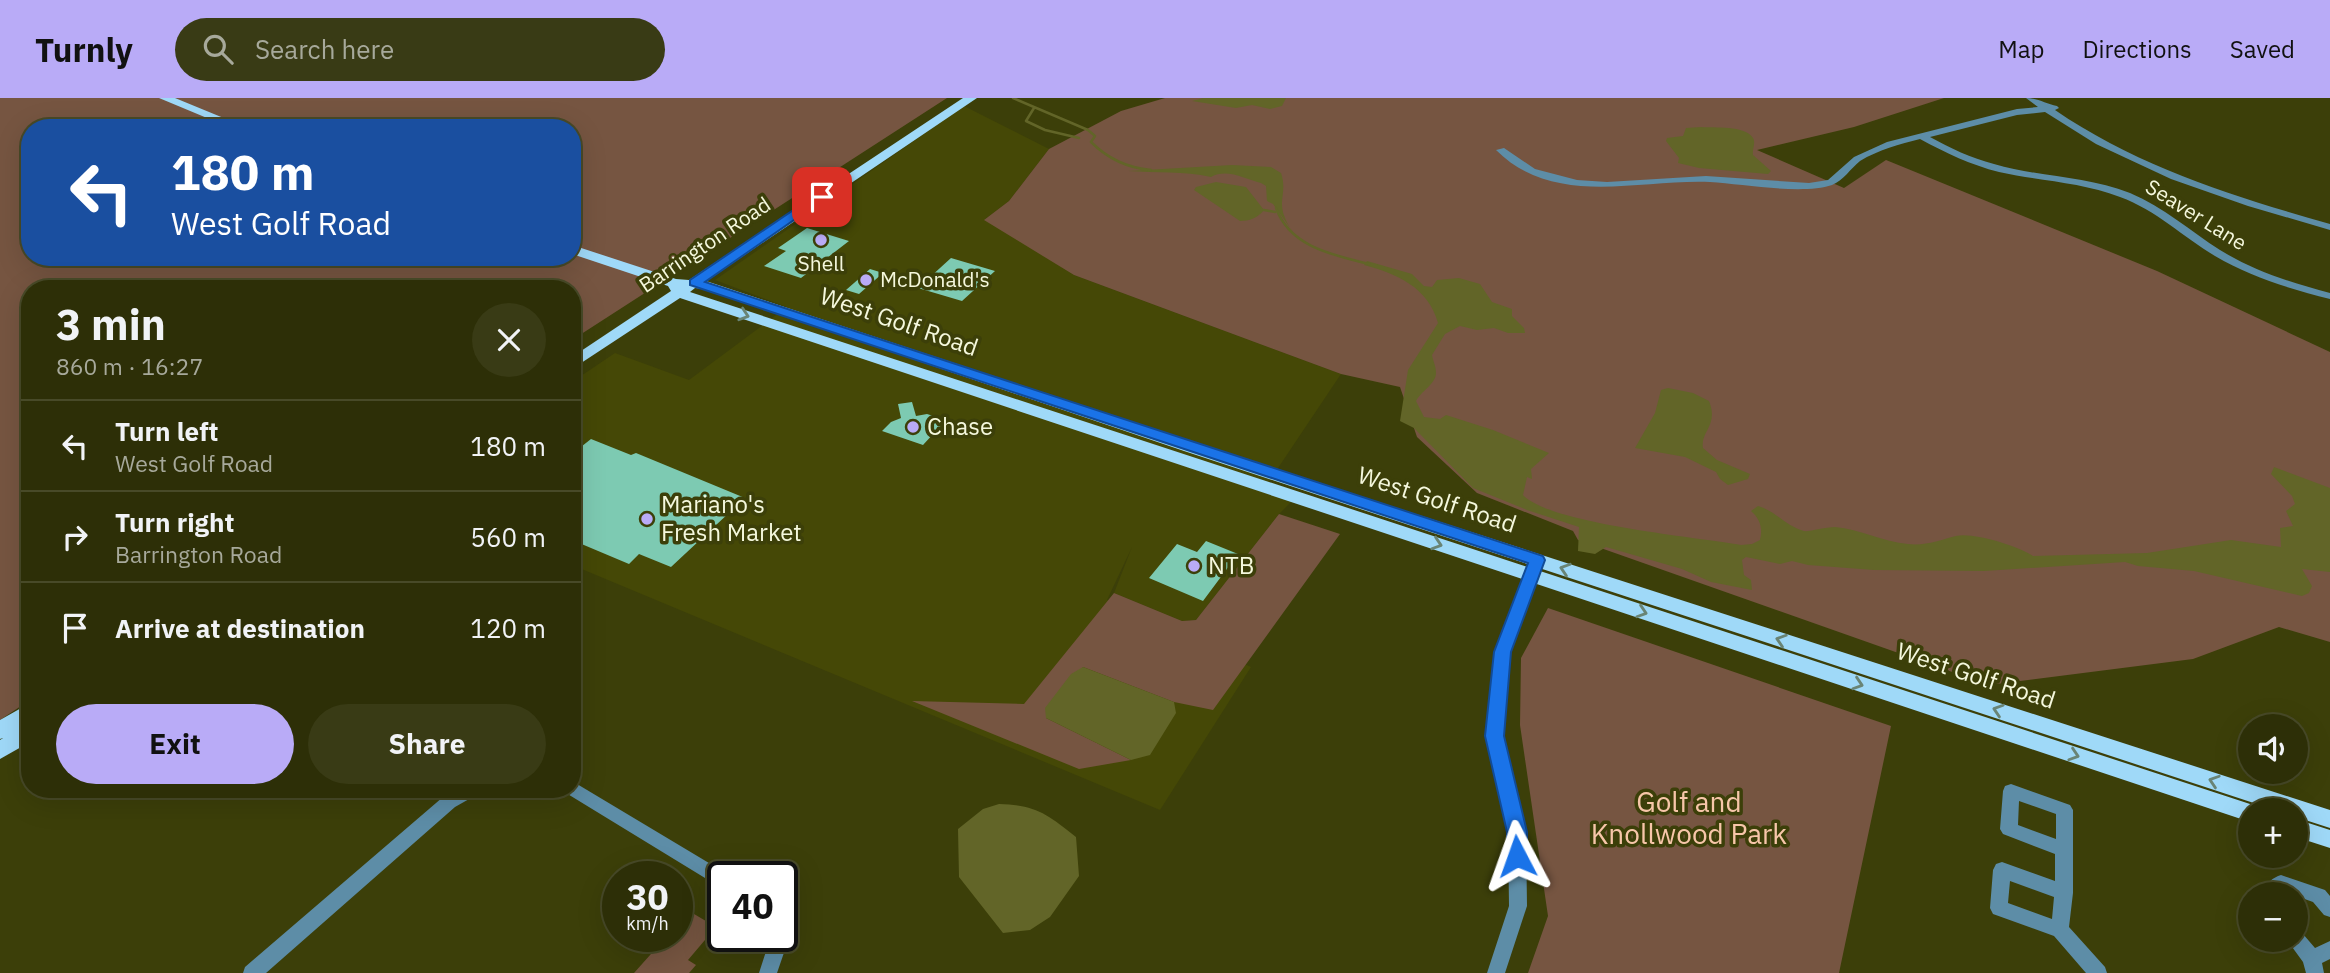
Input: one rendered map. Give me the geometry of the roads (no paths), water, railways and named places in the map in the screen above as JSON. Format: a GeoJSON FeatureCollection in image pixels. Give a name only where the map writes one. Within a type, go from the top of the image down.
{"type":"FeatureCollection","features":[{"type":"Feature","properties":{"kind":"main road"},"geometry":{"type":"LineString","coordinates":[[165,98],[219,119]]}},
{"type":"Feature","properties":{"kind":"main road","name":"Barrington Road"},"geometry":{"type":"LineString","coordinates":[[581,357],[677,288],[956,98]]}},
{"type":"Feature","properties":{"kind":"main road","name":"Barrington Road"},"geometry":{"type":"LineString","coordinates":[[581,346],[677,288],[695,282],[971,98]]}},
{"type":"Feature","properties":{"kind":"main road","name":"West Golf Road"},"geometry":{"type":"LineString","coordinates":[[581,252],[677,288],[1534,568],[2330,819]]}},
{"type":"Feature","properties":{"kind":"main road","name":"West Golf Road"},"geometry":{"type":"LineString","coordinates":[[695,282],[2238,809]]}},
{"type":"Feature","properties":{"kind":"main road"},"geometry":{"type":"LineString","coordinates":[[0,730],[21,717]]}},
{"type":"Feature","properties":{"kind":"main road"},"geometry":{"type":"LineString","coordinates":[[0,751],[21,737]]}},
{"type":"Feature","properties":{"kind":"main road"},"geometry":{"type":"LineString","coordinates":[[2308,832],[2330,839]]}},
{"type":"Feature","properties":{"kind":"street"},"geometry":{"type":"LineString","coordinates":[[2031,98],[2092,132],[2163,165],[2280,207],[2330,221]]}},
{"type":"Feature","properties":{"kind":"street"},"geometry":{"type":"LineString","coordinates":[[1501,150],[1531,171],[1577,183],[1607,185],[1667,180],[1719,180],[1787,187],[1809,186],[1831,182],[1857,159],[1879,149],[2047,105]]}},
{"type":"Feature","properties":{"kind":"street"},"geometry":{"type":"LineString","coordinates":[[2047,105],[2082,133],[2154,168],[2266,208],[2330,227]]}},
{"type":"Feature","properties":{"kind":"street","name":"Seaver Lane"},"geometry":{"type":"LineString","coordinates":[[1921,136],[1958,155],[1986,165],[2074,180],[2125,195],[2172,219],[2215,251],[2242,266],[2296,287],[2330,296]]}},
{"type":"Feature","properties":{"kind":"street"},"geometry":{"type":"LineString","coordinates":[[1496,973],[1518,906],[1518,894],[1517,832],[1495,736],[1503,652],[1534,568]]}},
{"type":"Feature","properties":{"kind":"street"},"geometry":{"type":"LineString","coordinates":[[581,793],[707,871]]}},
{"type":"Feature","properties":{"kind":"street"},"geometry":{"type":"LineString","coordinates":[[252,973],[456,798]]}},
{"type":"Feature","properties":{"kind":"street"},"geometry":{"type":"LineString","coordinates":[[2060,930],[2065,850]]}},
{"type":"Feature","properties":{"kind":"street"},"geometry":{"type":"LineString","coordinates":[[2064,893],[2002,870],[1999,908],[2060,930],[2098,973]]}},
{"type":"Feature","properties":{"kind":"street"},"geometry":{"type":"LineString","coordinates":[[2308,892],[2319,896],[2330,909]]}},
{"type":"Feature","properties":{"kind":"street"},"geometry":{"type":"LineString","coordinates":[[768,973],[775,952]]}},
{"type":"Feature","properties":{"kind":"waterway"},"geometry":{"type":"LineString","coordinates":[[1013,98],[1088,130],[1095,136],[1091,142],[1111,158],[1126,165],[1151,170]]}},
{"type":"Feature","properties":{"kind":"waterway"},"geometry":{"type":"LineString","coordinates":[[1034,108],[1026,121],[1045,130],[1079,138]]}},
{"type":"Feature","properties":{"kind":"waterway"},"geometry":{"type":"LineString","coordinates":[[1276,208],[1291,232],[1302,240],[1327,253],[1369,264]]}},
{"type":"Feature","properties":{"kind":"waterway"},"geometry":{"type":"LineString","coordinates":[[1264,210],[1275,212]]}},
{"type":"Feature","properties":{"kind":"place","name":"Shell"},"geometry":{"type":"Point","coordinates":[821,240]}},
{"type":"Feature","properties":{"kind":"place","name":"McDonald's"},"geometry":{"type":"Point","coordinates":[866,280]}},
{"type":"Feature","properties":{"kind":"place","name":"Chase"},"geometry":{"type":"Point","coordinates":[913,427]}},
{"type":"Feature","properties":{"kind":"place","name":"Mariano's Fresh Market"},"geometry":{"type":"Point","coordinates":[647,519]}},
{"type":"Feature","properties":{"kind":"place","name":"NTB"},"geometry":{"type":"Point","coordinates":[1194,566]}},
{"type":"Feature","properties":{"kind":"park label","name":"Golf and Knollwood Park"},"geometry":{"type":"Point","coordinates":[1689,818]}}]}
